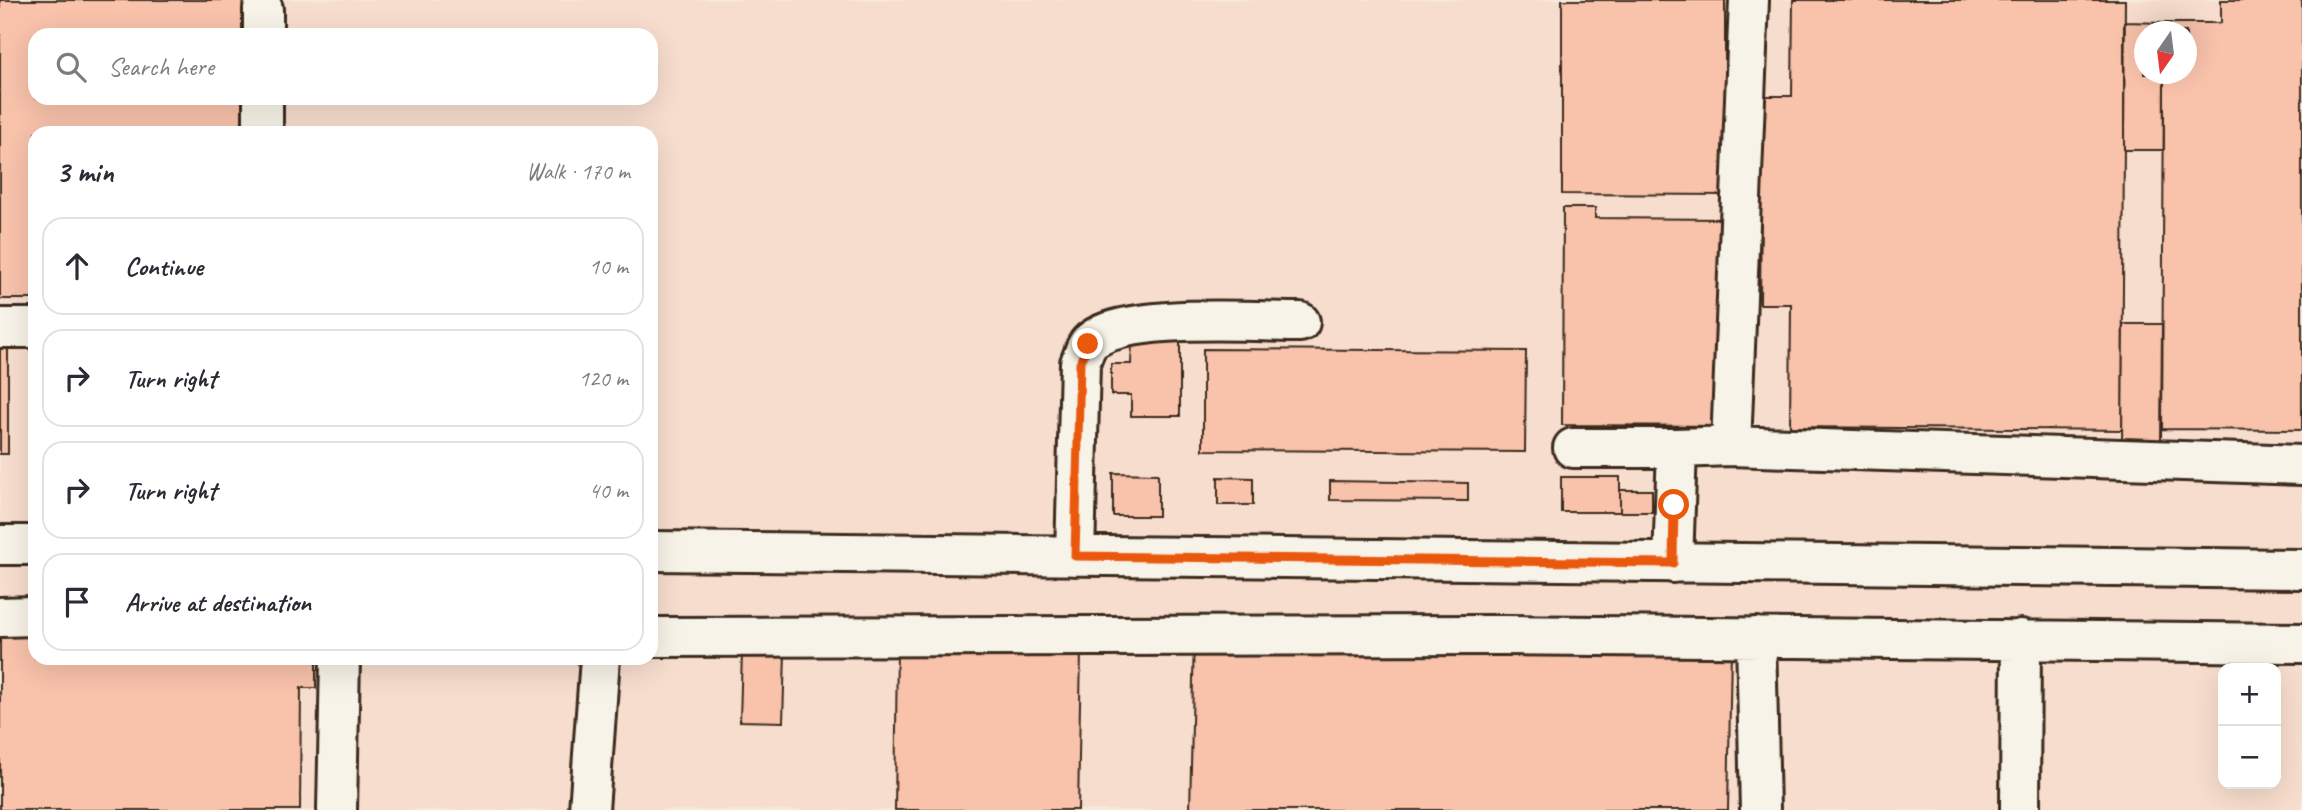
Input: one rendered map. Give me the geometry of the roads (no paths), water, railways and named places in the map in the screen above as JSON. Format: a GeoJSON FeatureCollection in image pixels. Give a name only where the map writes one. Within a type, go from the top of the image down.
{"type":"FeatureCollection","features":[{"type":"Feature","properties":{"kind":"street"},"geometry":{"type":"LineString","coordinates":[[1731,446],[1749,0]]}},
{"type":"Feature","properties":{"kind":"street"},"geometry":{"type":"LineString","coordinates":[[263,105],[263,126]]}},
{"type":"Feature","properties":{"kind":"street"},"geometry":{"type":"LineString","coordinates":[[1075,556],[1080,363],[1088,344],[1111,330],[1161,322],[1300,322]]}},
{"type":"Feature","properties":{"kind":"street"},"geometry":{"type":"LineString","coordinates":[[0,328],[28,328]]}},
{"type":"Feature","properties":{"kind":"street"},"geometry":{"type":"LineString","coordinates":[[1573,448],[1676,449],[1731,446],[2302,465]]}},
{"type":"Feature","properties":{"kind":"street"},"geometry":{"type":"LineString","coordinates":[[1673,563],[1676,449]]}},
{"type":"Feature","properties":{"kind":"street"},"geometry":{"type":"LineString","coordinates":[[0,545],[28,545]]}},
{"type":"Feature","properties":{"kind":"street"},"geometry":{"type":"LineString","coordinates":[[658,551],[2302,569]]}},
{"type":"Feature","properties":{"kind":"street"},"geometry":{"type":"LineString","coordinates":[[0,617],[28,616]]}},
{"type":"Feature","properties":{"kind":"street"},"geometry":{"type":"LineString","coordinates":[[658,637],[1756,637],[2302,643]]}},
{"type":"Feature","properties":{"kind":"street"},"geometry":{"type":"LineString","coordinates":[[1756,637],[1760,810]]}},
{"type":"Feature","properties":{"kind":"street"},"geometry":{"type":"LineString","coordinates":[[2020,810],[2021,639]]}},
{"type":"Feature","properties":{"kind":"street"},"geometry":{"type":"LineString","coordinates":[[337,810],[340,665]]}},
{"type":"Feature","properties":{"kind":"street"},"geometry":{"type":"LineString","coordinates":[[589,810],[599,665]]}}]}
